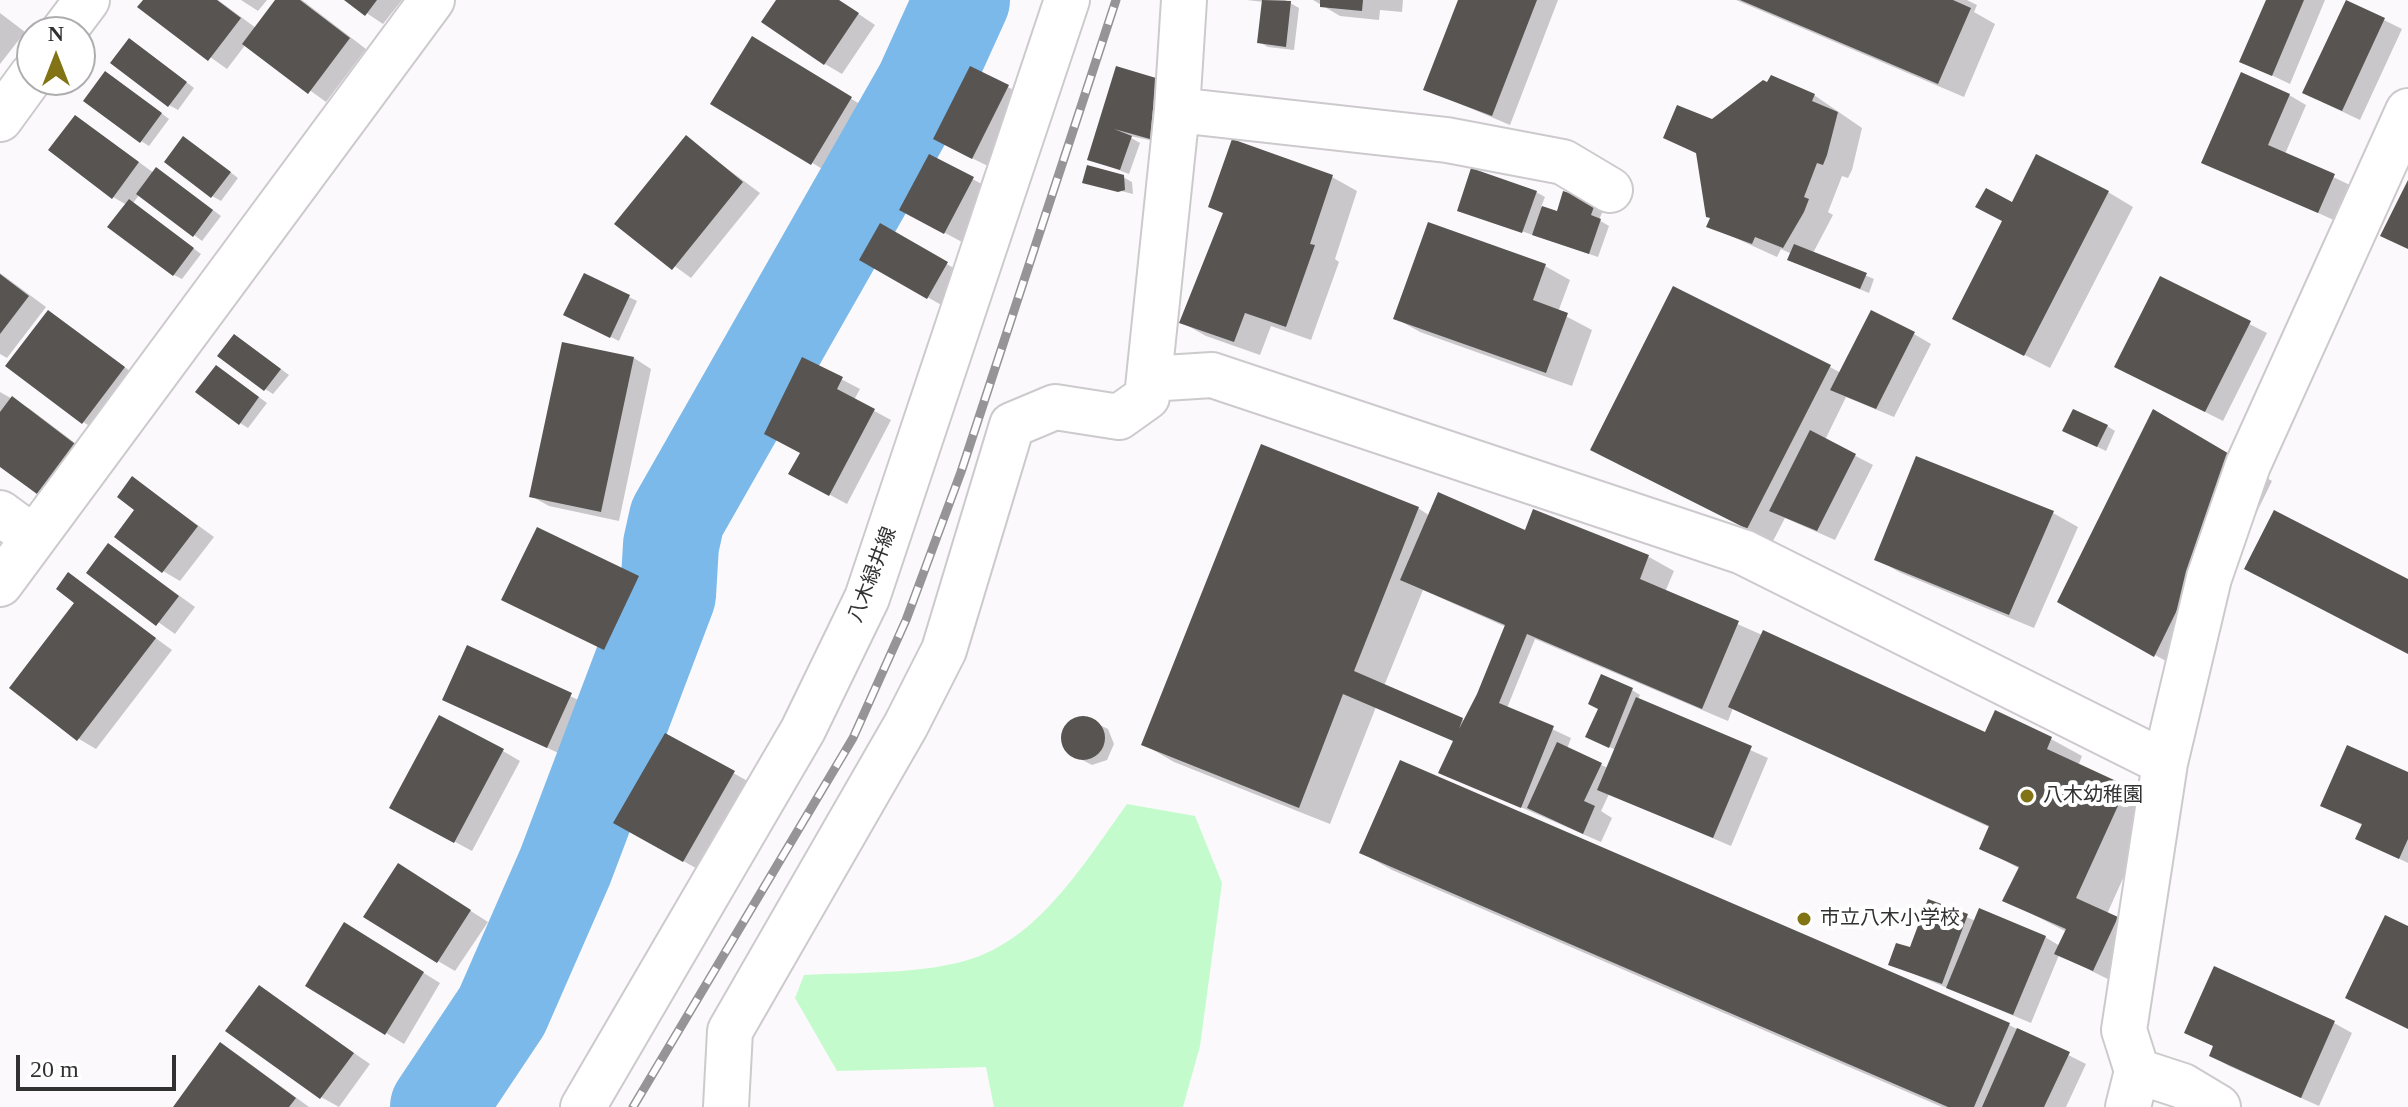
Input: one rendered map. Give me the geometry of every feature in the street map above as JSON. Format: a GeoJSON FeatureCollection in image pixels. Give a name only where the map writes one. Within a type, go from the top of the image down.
{"type":"FeatureCollection","features":[{"type":"Feature","properties":{"kind":"street"},"geometry":{"type":"LineString","coordinates":[[0,584],[17,525],[432,0]]}},
{"type":"Feature","properties":{"kind":"street","name":"八木緑井線"},"geometry":{"type":"LineString","coordinates":[[583,1107],[803,730],[867,598],[1067,0]]}},
{"type":"Feature","properties":{"kind":"street"},"geometry":{"type":"LineString","coordinates":[[726,1107],[730,1031],[906,725],[944,650],[1012,425],[1055,407],[1119,417],[1147,397],[1177,110],[1184,0]]}},
{"type":"Feature","properties":{"kind":"street"},"geometry":{"type":"LineString","coordinates":[[0,119],[17,96]]}},
{"type":"Feature","properties":{"kind":"street"},"geometry":{"type":"LineString","coordinates":[[1177,110],[1490,148],[1563,162],[1610,190]]}},
{"type":"Feature","properties":{"kind":"street"},"geometry":{"type":"LineString","coordinates":[[2218,1107],[2183,1086],[2132,1089],[2124,1030],[2165,763],[2209,578],[2248,465],[2408,111]]}},
{"type":"Feature","properties":{"kind":"street"},"geometry":{"type":"LineString","coordinates":[[1149,379],[1212,375],[1743,552],[2165,763]]}},
{"type":"Feature","properties":{"kind":"green space"},"geometry":{"type":"Polygon","coordinates":[[[1127,804],[1195,816],[1222,883],[1200,1046],[1183,1107],[994,1107],[986,1067],[837,1071],[795,998],[804,975],[934,967],[974,958],[998,947],[1042,914],[1061,893],[1127,804]]]}},
{"type":"Feature","properties":{"kind":"building"},"geometry":{"type":"Polygon","coordinates":[[[143,0],[217,0],[241,18],[208,61],[137,7],[143,0]]]}},
{"type":"Feature","properties":{"kind":"building"},"geometry":{"type":"Polygon","coordinates":[[[275,0],[300,0],[350,38],[308,94],[242,44],[275,0]]]}},
{"type":"Feature","properties":{"kind":"building"},"geometry":{"type":"Polygon","coordinates":[[[344,0],[377,0],[365,16],[344,0]]]}},
{"type":"Feature","properties":{"kind":"building"},"geometry":{"type":"Polygon","coordinates":[[[776,0],[839,0],[859,13],[824,65],[761,22],[776,0]]]}},
{"type":"Feature","properties":{"kind":"building"},"geometry":{"type":"Polygon","coordinates":[[[1262,0],[1291,1],[1286,47],[1257,43],[1262,0]]]}},
{"type":"Feature","properties":{"kind":"building"},"geometry":{"type":"Polygon","coordinates":[[[1320,0],[1363,0],[1362,11],[1320,7],[1320,0]]]}},
{"type":"Feature","properties":{"kind":"building"},"geometry":{"type":"Polygon","coordinates":[[[1458,0],[1537,0],[1492,116],[1423,90],[1458,0]]]}},
{"type":"Feature","properties":{"kind":"building"},"geometry":{"type":"Polygon","coordinates":[[[1740,0],[1953,0],[1971,8],[1938,84],[1740,0]]]}},
{"type":"Feature","properties":{"kind":"building"},"geometry":{"type":"Polygon","coordinates":[[[2266,0],[2304,0],[2272,76],[2239,62],[2266,0]]]}},
{"type":"Feature","properties":{"kind":"building"},"geometry":{"type":"Polygon","coordinates":[[[2346,0],[2385,18],[2342,111],[2302,93],[2346,0]]]}},
{"type":"Feature","properties":{"kind":"building"},"geometry":{"type":"Polygon","coordinates":[[[752,36],[852,97],[811,165],[710,104],[752,36]]]}},
{"type":"Feature","properties":{"kind":"building"},"geometry":{"type":"Polygon","coordinates":[[[129,38],[187,82],[168,107],[110,63],[129,38]]]}},
{"type":"Feature","properties":{"kind":"building"},"geometry":{"type":"Polygon","coordinates":[[[970,66],[1009,85],[972,159],[933,139],[970,66]]]}},
{"type":"Feature","properties":{"kind":"building"},"geometry":{"type":"Polygon","coordinates":[[[1116,66],[1156,78],[1150,139],[1114,129],[1132,136],[1120,170],[1087,160],[1116,66]]]}},
{"type":"Feature","properties":{"kind":"building"},"geometry":{"type":"Polygon","coordinates":[[[105,71],[162,113],[140,143],[83,101],[87,96],[96,96],[96,83],[105,71]]]}},
{"type":"Feature","properties":{"kind":"building"},"geometry":{"type":"Polygon","coordinates":[[[2241,72],[2290,94],[2268,145],[2335,174],[2318,213],[2201,163],[2241,72]]]}},
{"type":"Feature","properties":{"kind":"building"},"geometry":{"type":"Polygon","coordinates":[[[1771,75],[1815,94],[1812,101],[1838,112],[1823,165],[1817,163],[1804,197],[1809,199],[1804,212],[1783,248],[1755,237],[1752,244],[1706,227],[1710,218],[1706,217],[1696,153],[1663,138],[1677,105],[1712,119],[1763,80],[1767,82],[1771,75]]]}},
{"type":"Feature","properties":{"kind":"building"},"geometry":{"type":"Polygon","coordinates":[[[75,115],[139,162],[112,199],[48,150],[75,115]]]}},
{"type":"Feature","properties":{"kind":"building"},"geometry":{"type":"Polygon","coordinates":[[[686,135],[743,182],[672,270],[614,224],[686,135]]]}},
{"type":"Feature","properties":{"kind":"building"},"geometry":{"type":"Polygon","coordinates":[[[183,136],[231,172],[211,198],[164,162],[183,136]]]}},
{"type":"Feature","properties":{"kind":"building"},"geometry":{"type":"Polygon","coordinates":[[[1232,139],[1333,175],[1310,244],[1315,245],[1286,327],[1245,313],[1234,342],[1179,323],[1223,213],[1208,207],[1232,139]]]}},
{"type":"Feature","properties":{"kind":"building"},"geometry":{"type":"Polygon","coordinates":[[[929,154],[974,177],[944,234],[899,210],[929,154]]]}},
{"type":"Feature","properties":{"kind":"building"},"geometry":{"type":"Polygon","coordinates":[[[2036,154],[2109,191],[2024,356],[1952,319],[2002,221],[1975,207],[1986,188],[2012,202],[2036,154]]]}},
{"type":"Feature","properties":{"kind":"building"},"geometry":{"type":"Polygon","coordinates":[[[1087,165],[1124,175],[1125,190],[1118,192],[1082,183],[1087,165]]]}},
{"type":"Feature","properties":{"kind":"building"},"geometry":{"type":"Polygon","coordinates":[[[156,167],[213,210],[193,237],[136,194],[156,167]]]}},
{"type":"Feature","properties":{"kind":"building"},"geometry":{"type":"Polygon","coordinates":[[[1471,168],[1537,191],[1522,233],[1457,211],[1471,168]]]}},
{"type":"Feature","properties":{"kind":"building"},"geometry":{"type":"Polygon","coordinates":[[[2408,180],[2408,249],[2380,236],[2408,180]]]}},
{"type":"Feature","properties":{"kind":"building"},"geometry":{"type":"Polygon","coordinates":[[[1563,191],[1596,201],[1591,215],[1601,219],[1589,254],[1532,235],[1542,206],[1557,211],[1563,191]]]}},
{"type":"Feature","properties":{"kind":"building"},"geometry":{"type":"Polygon","coordinates":[[[129,199],[194,248],[173,276],[107,227],[129,199]]]}},
{"type":"Feature","properties":{"kind":"building"},"geometry":{"type":"Polygon","coordinates":[[[1428,222],[1546,264],[1533,300],[1568,313],[1546,373],[1393,319],[1428,222]]]}},
{"type":"Feature","properties":{"kind":"building"},"geometry":{"type":"Polygon","coordinates":[[[880,223],[948,262],[927,299],[859,260],[880,223]]]}},
{"type":"Feature","properties":{"kind":"building"},"geometry":{"type":"Polygon","coordinates":[[[1794,244],[1867,273],[1860,289],[1787,260],[1794,244]]]}},
{"type":"Feature","properties":{"kind":"building"},"geometry":{"type":"Polygon","coordinates":[[[584,273],[630,295],[610,338],[563,315],[584,273]]]}},
{"type":"Feature","properties":{"kind":"building"},"geometry":{"type":"Polygon","coordinates":[[[0,274],[29,296],[0,334],[0,274]]]}},
{"type":"Feature","properties":{"kind":"building"},"geometry":{"type":"Polygon","coordinates":[[[2160,276],[2251,321],[2205,412],[2114,367],[2160,276]]]}},
{"type":"Feature","properties":{"kind":"building"},"geometry":{"type":"Polygon","coordinates":[[[1673,286],[1831,365],[1747,529],[1590,450],[1673,286]]]}},
{"type":"Feature","properties":{"kind":"building"},"geometry":{"type":"Polygon","coordinates":[[[48,310],[125,367],[82,424],[5,366],[48,310]]]}},
{"type":"Feature","properties":{"kind":"building"},"geometry":{"type":"Polygon","coordinates":[[[1871,310],[1915,332],[1876,409],[1830,390],[1871,310]]]}},
{"type":"Feature","properties":{"kind":"building"},"geometry":{"type":"Polygon","coordinates":[[[234,334],[281,369],[264,391],[217,356],[234,334]]]}},
{"type":"Feature","properties":{"kind":"building"},"geometry":{"type":"Polygon","coordinates":[[[562,342],[634,357],[601,512],[529,497],[562,342]]]}},
{"type":"Feature","properties":{"kind":"building"},"geometry":{"type":"Polygon","coordinates":[[[802,357],[843,377],[837,389],[875,409],[829,496],[788,474],[800,453],[764,434],[802,357]]]}},
{"type":"Feature","properties":{"kind":"building"},"geometry":{"type":"Polygon","coordinates":[[[216,365],[259,397],[239,425],[195,392],[216,365]]]}},
{"type":"Feature","properties":{"kind":"building"},"geometry":{"type":"Polygon","coordinates":[[[12,396],[75,444],[37,494],[0,467],[0,412],[12,396]]]}},
{"type":"Feature","properties":{"kind":"building"},"geometry":{"type":"Polygon","coordinates":[[[2073,409],[2108,425],[2097,447],[2062,431],[2073,409]]]}},
{"type":"Feature","properties":{"kind":"building"},"geometry":{"type":"Polygon","coordinates":[[[2153,409],[2248,465],[2154,657],[2057,602],[2153,409]]]}},
{"type":"Feature","properties":{"kind":"building"},"geometry":{"type":"Polygon","coordinates":[[[1810,430],[1856,454],[1817,531],[1769,511],[1810,430]]]}},
{"type":"Feature","properties":{"kind":"building"},"geometry":{"type":"Polygon","coordinates":[[[1261,444],[1419,507],[1354,671],[1463,718],[1459,729],[1477,694],[1505,625],[1400,580],[1438,492],[1525,530],[1533,509],[1649,555],[1640,579],[1739,621],[1702,709],[1527,634],[1499,703],[1554,726],[1521,808],[1438,773],[1453,741],[1343,694],[1299,808],[1141,745],[1261,444]]]}},
{"type":"Feature","properties":{"kind":"building"},"geometry":{"type":"Polygon","coordinates":[[[1916,456],[2054,511],[2009,615],[1874,560],[1916,456]]]}},
{"type":"Feature","properties":{"kind":"building"},"geometry":{"type":"Polygon","coordinates":[[[132,476],[198,526],[162,573],[114,537],[134,510],[117,497],[132,476]]]}},
{"type":"Feature","properties":{"kind":"building"},"geometry":{"type":"Polygon","coordinates":[[[2274,510],[2408,579],[2408,654],[2244,569],[2274,510]]]}},
{"type":"Feature","properties":{"kind":"building"},"geometry":{"type":"Polygon","coordinates":[[[537,527],[639,576],[604,650],[501,600],[537,527]]]}},
{"type":"Feature","properties":{"kind":"building"},"geometry":{"type":"Polygon","coordinates":[[[108,543],[179,596],[156,626],[86,573],[108,543]]]}},
{"type":"Feature","properties":{"kind":"building"},"geometry":{"type":"Polygon","coordinates":[[[68,572],[156,638],[77,741],[9,688],[74,603],[56,589],[68,572]]]}},
{"type":"Feature","properties":{"kind":"building"},"geometry":{"type":"Polygon","coordinates":[[[1763,630],[1985,732],[1995,710],[2052,737],[2047,749],[2127,786],[2076,898],[2118,917],[2093,971],[2054,954],[2066,929],[2002,901],[2019,867],[1979,849],[1989,826],[1728,707],[1763,630]]]}},
{"type":"Feature","properties":{"kind":"building"},"geometry":{"type":"Polygon","coordinates":[[[467,645],[572,693],[547,748],[442,700],[467,645]]]}},
{"type":"Feature","properties":{"kind":"building"},"geometry":{"type":"Polygon","coordinates":[[[1601,674],[1633,688],[1609,748],[1585,737],[1598,709],[1588,704],[1601,674]]]}},
{"type":"Feature","properties":{"kind":"building"},"geometry":{"type":"Polygon","coordinates":[[[1636,697],[1752,746],[1713,838],[1597,790],[1636,697]]]}},
{"type":"Feature","properties":{"kind":"building"},"geometry":{"type":"Polygon","coordinates":[[[439,715],[504,749],[454,843],[389,808],[439,715]]]}},
{"type":"Feature","properties":{"kind":"building"},"geometry":{"type":"Polygon","coordinates":[[[1083,716],[1099,722],[1105,738],[1099,754],[1083,760],[1067,754],[1061,738],[1067,722],[1083,716]]]}},
{"type":"Feature","properties":{"kind":"building"},"geometry":{"type":"Polygon","coordinates":[[[665,733],[735,771],[683,862],[613,823],[665,733]]]}},
{"type":"Feature","properties":{"kind":"building"},"geometry":{"type":"Polygon","coordinates":[[[1557,742],[1602,763],[1584,801],[1595,806],[1583,834],[1527,808],[1557,742]]]}},
{"type":"Feature","properties":{"kind":"building"},"geometry":{"type":"Polygon","coordinates":[[[2347,745],[2408,772],[2408,839],[2399,859],[2355,839],[2362,824],[2320,806],[2347,745]]]}},
{"type":"Feature","properties":{"kind":"building"},"geometry":{"type":"Polygon","coordinates":[[[1400,760],[2010,1023],[1974,1107],[1948,1107],[1359,853],[1400,760]]]}},
{"type":"Feature","properties":{"kind":"building"},"geometry":{"type":"Polygon","coordinates":[[[398,863],[471,910],[437,963],[363,917],[398,863]]]}},
{"type":"Feature","properties":{"kind":"building"},"geometry":{"type":"Polygon","coordinates":[[[1928,899],[1968,914],[1942,984],[1888,965],[1896,943],[1910,947],[1928,899]]]}},
{"type":"Feature","properties":{"kind":"building"},"geometry":{"type":"Polygon","coordinates":[[[1979,908],[2046,936],[2013,1015],[1946,988],[1979,908]]]}},
{"type":"Feature","properties":{"kind":"building"},"geometry":{"type":"Polygon","coordinates":[[[2385,915],[2408,926],[2408,1029],[2345,998],[2385,915]]]}},
{"type":"Feature","properties":{"kind":"building"},"geometry":{"type":"Polygon","coordinates":[[[344,922],[424,972],[385,1035],[305,986],[344,922]]]}},
{"type":"Feature","properties":{"kind":"building"},"geometry":{"type":"Polygon","coordinates":[[[2214,966],[2335,1021],[2301,1098],[2209,1056],[2213,1046],[2184,1033],[2214,966]]]}},
{"type":"Feature","properties":{"kind":"building"},"geometry":{"type":"Polygon","coordinates":[[[259,985],[354,1053],[320,1099],[225,1031],[259,985]]]}},
{"type":"Feature","properties":{"kind":"building"},"geometry":{"type":"Polygon","coordinates":[[[2017,1028],[2070,1052],[2044,1107],[1982,1107],[2017,1028]]]}},
{"type":"Feature","properties":{"kind":"building"},"geometry":{"type":"Polygon","coordinates":[[[220,1042],[296,1098],[289,1107],[173,1107],[220,1042]]]}},
{"type":"Feature","properties":{"kind":"waterway"},"geometry":{"type":"LineString","coordinates":[[438,1107],[502,1011],[565,867],[668,595],[671,545],[677,518],[923,86],[962,0]]}},
{"type":"Feature","properties":{"kind":"railway"},"geometry":{"type":"LineString","coordinates":[[633,1107],[853,738],[906,620],[961,472],[1116,0]]}},
{"type":"Feature","properties":{"kind":"place","name":"八木幼稚園"},"geometry":{"type":"Point","coordinates":[2027,796]}},
{"type":"Feature","properties":{"kind":"place","name":"市立八木小学校"},"geometry":{"type":"Point","coordinates":[1804,919]}}]}
